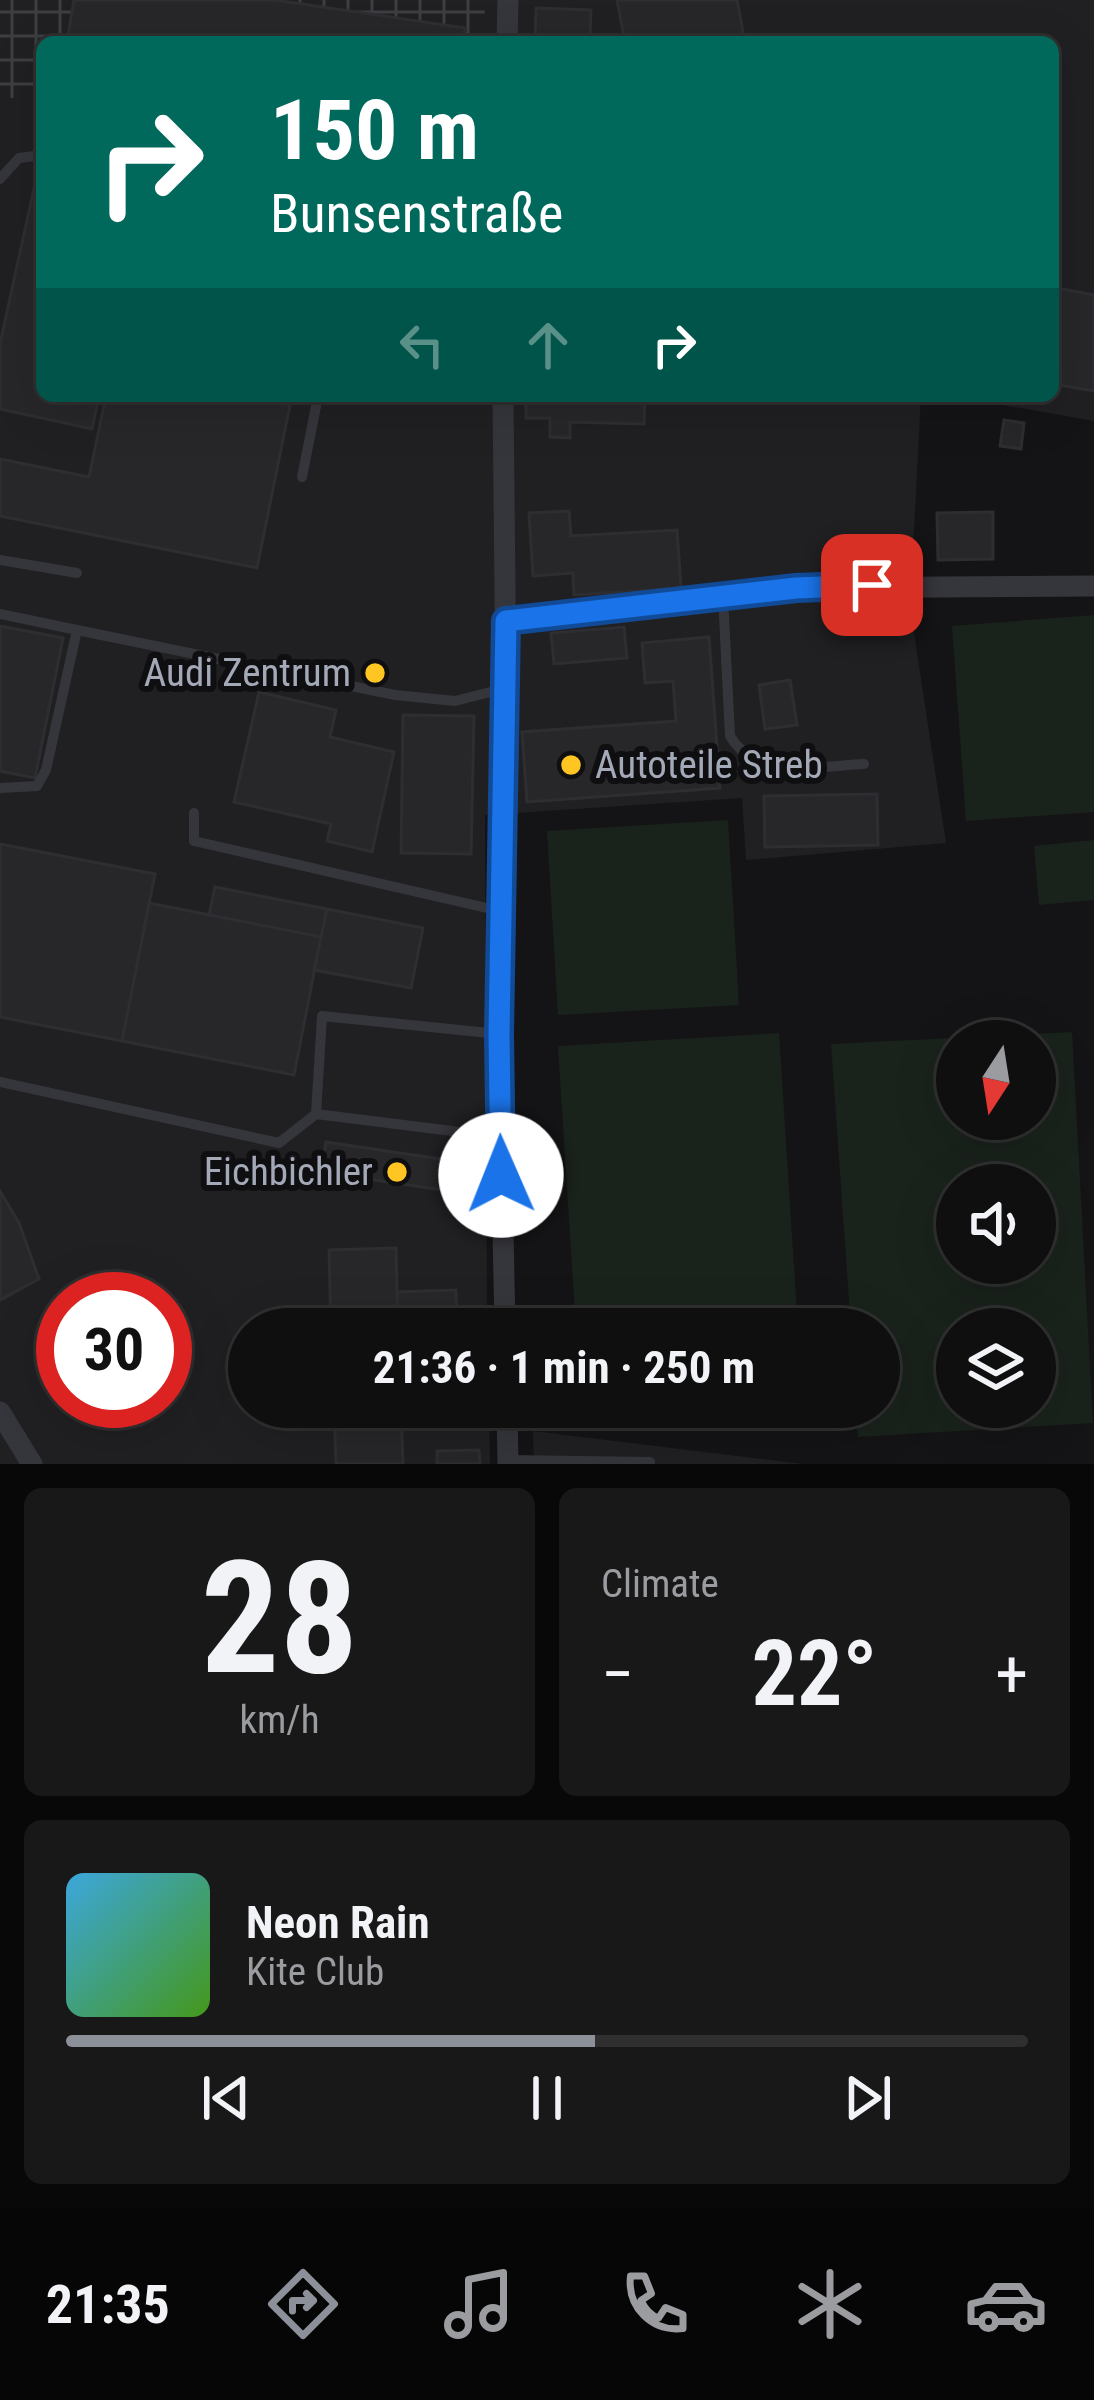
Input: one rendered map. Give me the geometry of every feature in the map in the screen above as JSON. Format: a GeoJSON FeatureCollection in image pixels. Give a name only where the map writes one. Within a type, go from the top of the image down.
{"type":"FeatureCollection","features":[{"type":"Feature","properties":{"kind":"street"},"geometry":{"type":"LineString","coordinates":[[507,36],[508,0]]}},
{"type":"Feature","properties":{"kind":"street"},"geometry":{"type":"LineString","coordinates":[[503,402],[506,688],[499,1034],[504,1308]]}},
{"type":"Feature","properties":{"kind":"street"},"geometry":{"type":"LineString","coordinates":[[506,621],[723,596],[872,585],[1094,586]]}},
{"type":"Feature","properties":{"kind":"street"},"geometry":{"type":"LineString","coordinates":[[0,1412],[32,1464]]}},
{"type":"Feature","properties":{"kind":"street"},"geometry":{"type":"LineString","coordinates":[[507,1428],[508,1462]]}},
{"type":"Feature","properties":{"kind":"lane"},"geometry":{"type":"LineString","coordinates":[[0,179],[19,158],[36,156]]}},
{"type":"Feature","properties":{"kind":"lane"},"geometry":{"type":"LineString","coordinates":[[302,477],[317,402]]}},
{"type":"Feature","properties":{"kind":"lane"},"geometry":{"type":"LineString","coordinates":[[0,560],[77,573]]}},
{"type":"Feature","properties":{"kind":"lane"},"geometry":{"type":"LineString","coordinates":[[723,596],[730,736],[737,749],[763,765],[864,764]]}},
{"type":"Feature","properties":{"kind":"lane"},"geometry":{"type":"LineString","coordinates":[[0,614],[395,695],[455,701],[506,688]]}},
{"type":"Feature","properties":{"kind":"lane"},"geometry":{"type":"LineString","coordinates":[[0,788],[37,785],[46,770],[77,629]]}},
{"type":"Feature","properties":{"kind":"lane"},"geometry":{"type":"LineString","coordinates":[[194,813],[194,841],[500,911]]}},
{"type":"Feature","properties":{"kind":"lane"},"geometry":{"type":"LineString","coordinates":[[316,1114],[322,1016],[499,1034]]}},
{"type":"Feature","properties":{"kind":"lane"},"geometry":{"type":"LineString","coordinates":[[0,1082],[278,1142],[316,1114],[500,1137]]}},
{"type":"Feature","properties":{"kind":"lane"},"geometry":{"type":"LineString","coordinates":[[508,1462],[650,1462]]}},
{"type":"Feature","properties":{"kind":"shaded area"},"geometry":{"type":"Polygon","coordinates":[[[0,0],[1094,0],[1094,421],[985,402],[1059,402],[1059,36],[36,36],[36,402],[921,402],[910,607],[946,843],[746,860],[742,798],[485,815],[487,1308],[228,1308],[228,1428],[489,1428],[490,1464],[0,1464],[0,0]]]}},
{"type":"Feature","properties":{"kind":"shaded area"},"geometry":{"type":"Polygon","coordinates":[[[0,0],[485,0],[484,36],[36,36],[36,102],[0,96],[0,0]]]}},
{"type":"Feature","properties":{"kind":"shaded area"},"geometry":{"type":"Polygon","coordinates":[[[1094,615],[1094,812],[966,821],[952,626],[1094,615]]]}},
{"type":"Feature","properties":{"kind":"shaded area"},"geometry":{"type":"Polygon","coordinates":[[[728,820],[739,1005],[558,1015],[547,831],[728,820]]]}},
{"type":"Feature","properties":{"kind":"shaded area"},"geometry":{"type":"Polygon","coordinates":[[[1094,840],[1094,900],[1039,905],[1034,846],[1094,840]]]}},
{"type":"Feature","properties":{"kind":"shaded area"},"geometry":{"type":"Polygon","coordinates":[[[1072,1032],[1093,1423],[1056,1425],[1056,1308],[936,1308],[936,1428],[1009,1428],[858,1437],[857,1428],[900,1428],[900,1308],[850,1308],[831,1044],[936,1039],[936,1140],[1056,1140],[1056,1033],[1072,1032]]]}},
{"type":"Feature","properties":{"kind":"shaded area"},"geometry":{"type":"Polygon","coordinates":[[[779,1033],[797,1308],[575,1308],[558,1046],[779,1033]]]}},
{"type":"Feature","properties":{"kind":"shaded area"},"geometry":{"type":"Polygon","coordinates":[[[533,1431],[802,1464],[534,1464],[533,1431]]]}},
{"type":"Feature","properties":{"kind":"building"},"geometry":{"type":"Polygon","coordinates":[[[74,0],[275,0],[465,28],[464,36],[68,36],[74,0]]]}},
{"type":"Feature","properties":{"kind":"building"},"geometry":{"type":"Polygon","coordinates":[[[617,0],[737,0],[744,36],[624,36],[617,0]]]}},
{"type":"Feature","properties":{"kind":"building"},"geometry":{"type":"Polygon","coordinates":[[[536,8],[591,10],[590,36],[535,36],[536,8]]]}},
{"type":"Feature","properties":{"kind":"building"},"geometry":{"type":"Polygon","coordinates":[[[36,179],[36,402],[98,402],[92,429],[0,409],[0,344],[36,179]]]}},
{"type":"Feature","properties":{"kind":"building"},"geometry":{"type":"Polygon","coordinates":[[[1059,288],[1094,295],[1094,391],[1059,385],[1059,288]]]}},
{"type":"Feature","properties":{"kind":"building"},"geometry":{"type":"Polygon","coordinates":[[[105,402],[290,405],[257,568],[0,516],[0,459],[89,477],[105,402]]]}},
{"type":"Feature","properties":{"kind":"building"},"geometry":{"type":"Polygon","coordinates":[[[526,402],[645,402],[644,424],[570,422],[570,438],[550,437],[550,418],[526,418],[526,402]]]}},
{"type":"Feature","properties":{"kind":"building"},"geometry":{"type":"Polygon","coordinates":[[[1004,420],[1024,423],[1021,449],[1000,446],[1004,420]]]}},
{"type":"Feature","properties":{"kind":"building"},"geometry":{"type":"Polygon","coordinates":[[[569,511],[571,536],[677,530],[681,588],[574,595],[573,573],[533,576],[529,513],[569,511]]]}},
{"type":"Feature","properties":{"kind":"building"},"geometry":{"type":"Polygon","coordinates":[[[993,512],[993,559],[938,560],[937,513],[993,512]]]}},
{"type":"Feature","properties":{"kind":"building"},"geometry":{"type":"Polygon","coordinates":[[[0,626],[63,638],[35,778],[0,771],[0,626]]]}},
{"type":"Feature","properties":{"kind":"building"},"geometry":{"type":"Polygon","coordinates":[[[624,627],[627,658],[554,664],[551,633],[624,627]]]}},
{"type":"Feature","properties":{"kind":"building"},"geometry":{"type":"Polygon","coordinates":[[[709,637],[720,788],[527,802],[522,732],[676,721],[673,681],[645,683],[642,643],[709,637]]]}},
{"type":"Feature","properties":{"kind":"building"},"geometry":{"type":"Polygon","coordinates":[[[790,680],[797,725],[765,729],[759,685],[790,680]]]}},
{"type":"Feature","properties":{"kind":"building"},"geometry":{"type":"Polygon","coordinates":[[[259,692],[336,710],[330,737],[394,752],[372,852],[327,841],[331,824],[234,802],[259,692]]]}},
{"type":"Feature","properties":{"kind":"building"},"geometry":{"type":"Polygon","coordinates":[[[403,715],[474,716],[471,854],[401,853],[403,715]]]}},
{"type":"Feature","properties":{"kind":"building"},"geometry":{"type":"Polygon","coordinates":[[[877,794],[878,845],[765,847],[764,796],[877,794]]]}},
{"type":"Feature","properties":{"kind":"building"},"geometry":{"type":"Polygon","coordinates":[[[0,844],[155,874],[122,1041],[0,1017],[0,844]]]}},
{"type":"Feature","properties":{"kind":"building"},"geometry":{"type":"Polygon","coordinates":[[[215,887],[327,909],[321,937],[209,915],[215,887]]]}},
{"type":"Feature","properties":{"kind":"building"},"geometry":{"type":"Polygon","coordinates":[[[149,903],[321,937],[294,1075],[122,1041],[149,903]]]}},
{"type":"Feature","properties":{"kind":"building"},"geometry":{"type":"Polygon","coordinates":[[[327,909],[423,928],[411,988],[314,970],[327,909]]]}},
{"type":"Feature","properties":{"kind":"building"},"geometry":{"type":"Polygon","coordinates":[[[326,1142],[461,1162],[456,1192],[321,1172],[326,1142]]]}},
{"type":"Feature","properties":{"kind":"building"},"geometry":{"type":"Polygon","coordinates":[[[0,1191],[19,1223],[36,1272],[36,1281],[0,1300],[0,1191]]]}},
{"type":"Feature","properties":{"kind":"building"},"geometry":{"type":"Polygon","coordinates":[[[396,1248],[397,1308],[330,1308],[329,1250],[396,1248]]]}},
{"type":"Feature","properties":{"kind":"building"},"geometry":{"type":"Polygon","coordinates":[[[456,1290],[456,1308],[397,1308],[397,1292],[456,1290]]]}},
{"type":"Feature","properties":{"kind":"building"},"geometry":{"type":"Polygon","coordinates":[[[335,1428],[402,1428],[403,1464],[336,1464],[335,1428]]]}},
{"type":"Feature","properties":{"kind":"building"},"geometry":{"type":"Polygon","coordinates":[[[479,1450],[480,1464],[437,1464],[437,1451],[479,1450]]]}},
{"type":"Feature","properties":{"kind":"place","name":"Audi Zentrum"},"geometry":{"type":"Point","coordinates":[375,673]}},
{"type":"Feature","properties":{"kind":"place","name":"Autoteile Streb"},"geometry":{"type":"Point","coordinates":[571,765]}},
{"type":"Feature","properties":{"kind":"place","name":"Eichbichler"},"geometry":{"type":"Point","coordinates":[397,1172]}},
{"type":"Feature","properties":{"kind":"route"},"geometry":{"type":"LineString","coordinates":[[501,1175],[506,621],[796,588],[872,585]]}}]}
